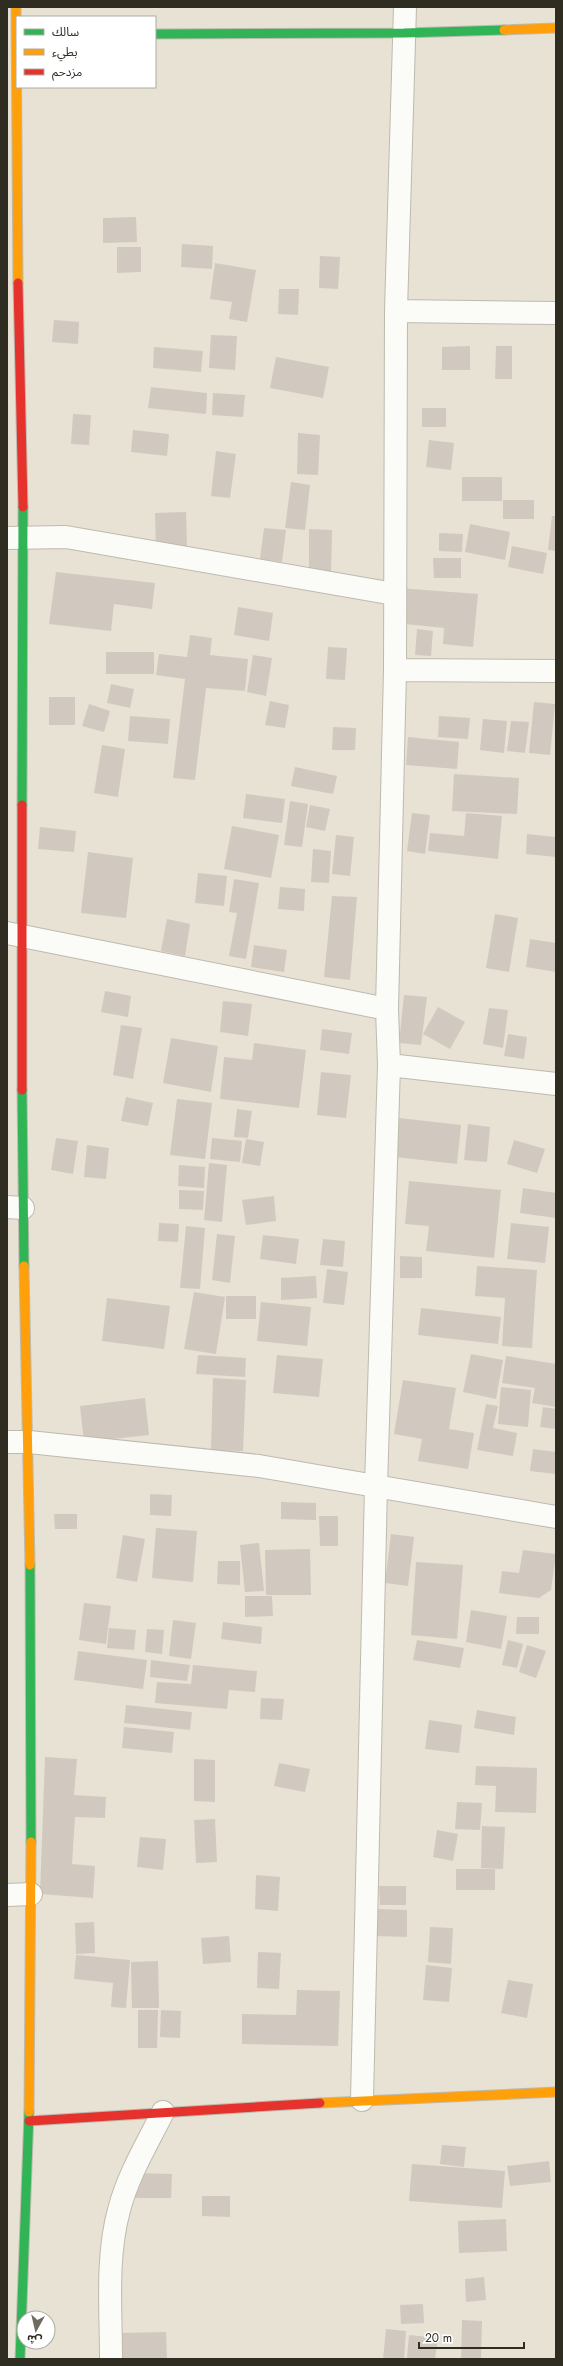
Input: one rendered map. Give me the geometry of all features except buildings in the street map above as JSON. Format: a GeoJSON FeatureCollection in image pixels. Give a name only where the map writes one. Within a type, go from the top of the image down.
{"type":"FeatureCollection","features":[{"type":"Feature","properties":{"kind":"street"},"geometry":{"type":"LineString","coordinates":[[16,7],[11,204],[16,537],[14,935],[15,1207],[29,1442],[31,1894],[29,2121],[20,2359]]}},
{"type":"Feature","properties":{"kind":"street"},"geometry":{"type":"LineString","coordinates":[[362,2100],[376,1486],[389,1065],[387,1009],[395,670],[394,594],[396,311],[405,7]]}},
{"type":"Feature","properties":{"kind":"street"},"geometry":{"type":"LineString","coordinates":[[156,34],[404,33],[556,28]]}},
{"type":"Feature","properties":{"kind":"street"},"geometry":{"type":"LineString","coordinates":[[396,311],[556,313]]}},
{"type":"Feature","properties":{"kind":"street"},"geometry":{"type":"LineString","coordinates":[[16,537],[66,537],[394,594]]}},
{"type":"Feature","properties":{"kind":"street"},"geometry":{"type":"LineString","coordinates":[[395,670],[556,671]]}},
{"type":"Feature","properties":{"kind":"street"},"geometry":{"type":"LineString","coordinates":[[14,935],[387,1009]]}},
{"type":"Feature","properties":{"kind":"street"},"geometry":{"type":"LineString","coordinates":[[389,1065],[556,1084]]}},
{"type":"Feature","properties":{"kind":"street"},"geometry":{"type":"LineString","coordinates":[[7,1442],[29,1442],[259,1466],[556,1517]]}},
{"type":"Feature","properties":{"kind":"street"},"geometry":{"type":"LineString","coordinates":[[7,1895],[31,1894]]}},
{"type":"Feature","properties":{"kind":"street"},"geometry":{"type":"LineString","coordinates":[[29,2121],[362,2100],[556,2092]]}},
{"type":"Feature","properties":{"kind":"street"},"geometry":{"type":"LineString","coordinates":[[111,2359],[112,2254],[119,2210],[133,2171],[163,2112]]}},
{"type":"Feature","properties":{"kind":"traffic: fast"},"geometry":{"type":"LineString","coordinates":[[156,34],[404,33],[504,30]]}},
{"type":"Feature","properties":{"kind":"traffic: fast"},"geometry":{"type":"LineString","coordinates":[[22,805],[23,507]]}},
{"type":"Feature","properties":{"kind":"traffic: fast"},"geometry":{"type":"LineString","coordinates":[[22,1090],[24,1266]]}},
{"type":"Feature","properties":{"kind":"traffic: fast"},"geometry":{"type":"LineString","coordinates":[[30,1565],[31,1842]]}},
{"type":"Feature","properties":{"kind":"traffic: fast"},"geometry":{"type":"LineString","coordinates":[[20,2359],[29,2112]]}},
{"type":"Feature","properties":{"kind":"traffic: slow"},"geometry":{"type":"LineString","coordinates":[[16,7],[16,16]]}},
{"type":"Feature","properties":{"kind":"traffic: slow"},"geometry":{"type":"LineString","coordinates":[[504,30],[556,28]]}},
{"type":"Feature","properties":{"kind":"traffic: slow"},"geometry":{"type":"LineString","coordinates":[[17,88],[18,283]]}},
{"type":"Feature","properties":{"kind":"traffic: slow"},"geometry":{"type":"LineString","coordinates":[[24,1266],[30,1565]]}},
{"type":"Feature","properties":{"kind":"traffic: slow"},"geometry":{"type":"LineString","coordinates":[[29,2112],[31,1842]]}},
{"type":"Feature","properties":{"kind":"traffic: slow"},"geometry":{"type":"LineString","coordinates":[[320,2103],[556,2092]]}},
{"type":"Feature","properties":{"kind":"traffic: jam"},"geometry":{"type":"LineString","coordinates":[[18,283],[23,507]]}},
{"type":"Feature","properties":{"kind":"traffic: jam"},"geometry":{"type":"LineString","coordinates":[[22,805],[22,1090]]}},
{"type":"Feature","properties":{"kind":"traffic: jam"},"geometry":{"type":"LineString","coordinates":[[29,2121],[320,2103]]}}]}
